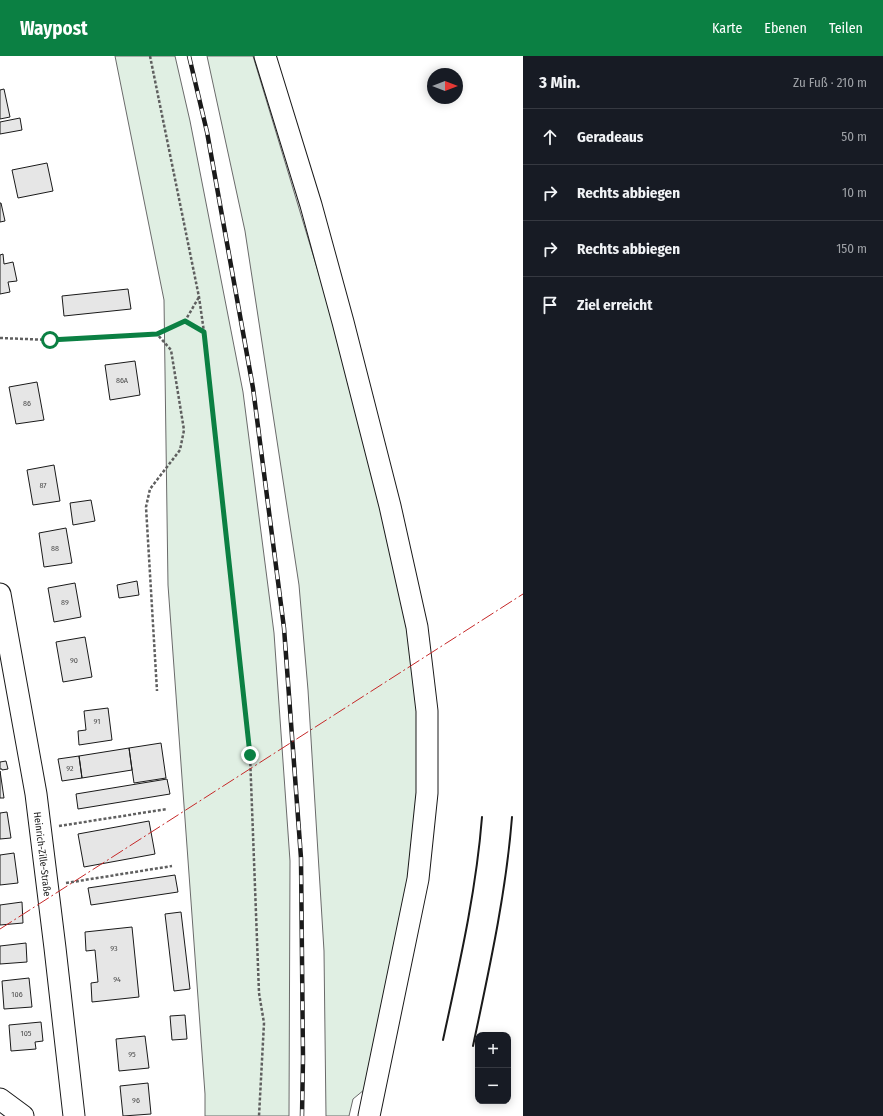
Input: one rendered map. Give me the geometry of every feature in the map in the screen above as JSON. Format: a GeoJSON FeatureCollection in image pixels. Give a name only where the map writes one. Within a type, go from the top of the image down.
{"type":"FeatureCollection","features":[{"type":"Feature","properties":{"kind":"street"},"geometry":{"type":"LineString","coordinates":[[265,56],[317,227],[390,506],[418,628],[427,711],[427,793],[418,878],[369,1116]]}},
{"type":"Feature","properties":{"kind":"street","name":"Heinrich-Zille-Straße"},"geometry":{"type":"LineString","coordinates":[[0,594],[36,794],[74,1116]]}},
{"type":"Feature","properties":{"kind":"street"},"geometry":{"type":"LineString","coordinates":[[0,1099],[23,1116]]}},
{"type":"Feature","properties":{"kind":"path"},"geometry":{"type":"LineString","coordinates":[[150,56],[199,297],[250,755],[259,993],[264,1023],[259,1116]]}},
{"type":"Feature","properties":{"kind":"path"},"geometry":{"type":"LineString","coordinates":[[0,338],[50,340],[157,334],[185,321],[199,297]]}},
{"type":"Feature","properties":{"kind":"path"},"geometry":{"type":"LineString","coordinates":[[185,321],[204,332]]}},
{"type":"Feature","properties":{"kind":"path"},"geometry":{"type":"LineString","coordinates":[[157,334],[171,350],[184,430],[180,450],[150,489],[146,507],[157,691]]}},
{"type":"Feature","properties":{"kind":"path"},"geometry":{"type":"LineString","coordinates":[[40,829],[167,809]]}},
{"type":"Feature","properties":{"kind":"path"},"geometry":{"type":"LineString","coordinates":[[48,886],[172,866]]}},
{"type":"Feature","properties":{"kind":"green space"},"geometry":{"type":"Polygon","coordinates":[[[115,56],[175,56],[190,121],[243,392],[274,633],[290,861],[289,1116],[205,1116],[205,1094],[168,585],[164,300],[115,56]]]}},
{"type":"Feature","properties":{"kind":"green space"},"geometry":{"type":"Polygon","coordinates":[[[207,56],[253,56],[337,334],[386,519],[414,652],[421,724],[412,883],[370,1085],[353,1099],[349,1116],[326,1116],[324,951],[308,690],[299,585],[245,231],[207,56]]]}},
{"type":"Feature","properties":{"kind":"building"},"geometry":{"type":"Polygon","coordinates":[[[4,89],[10,117],[0,119],[0,90],[4,89]]]}},
{"type":"Feature","properties":{"kind":"building"},"geometry":{"type":"Polygon","coordinates":[[[20,118],[22,130],[0,134],[0,122],[20,118]]]}},
{"type":"Feature","properties":{"kind":"building"},"geometry":{"type":"Polygon","coordinates":[[[47,163],[53,191],[18,198],[12,170],[47,163]]]}},
{"type":"Feature","properties":{"kind":"building"},"geometry":{"type":"Polygon","coordinates":[[[0,203],[5,221],[0,222],[0,203]]]}},
{"type":"Feature","properties":{"kind":"building"},"geometry":{"type":"Polygon","coordinates":[[[3,254],[4,264],[13,262],[17,281],[8,282],[10,292],[0,294],[0,255],[3,254]]]}},
{"type":"Feature","properties":{"kind":"building"},"geometry":{"type":"Polygon","coordinates":[[[128,289],[131,309],[64,316],[62,296],[128,289]]]}},
{"type":"Feature","properties":{"kind":"building"},"geometry":{"type":"Polygon","coordinates":[[[135,361],[140,395],[110,400],[105,365],[135,361]]]}},
{"type":"Feature","properties":{"kind":"building"},"geometry":{"type":"Polygon","coordinates":[[[37,382],[44,420],[16,424],[9,387],[37,382]]]}},
{"type":"Feature","properties":{"kind":"building"},"geometry":{"type":"Polygon","coordinates":[[[54,465],[60,501],[33,505],[27,470],[54,465]]]}},
{"type":"Feature","properties":{"kind":"building"},"geometry":{"type":"Polygon","coordinates":[[[91,500],[95,521],[73,525],[70,503],[91,500]]]}},
{"type":"Feature","properties":{"kind":"building"},"geometry":{"type":"Polygon","coordinates":[[[66,528],[72,563],[44,567],[39,533],[66,528]]]}},
{"type":"Feature","properties":{"kind":"building"},"geometry":{"type":"Polygon","coordinates":[[[137,581],[139,595],[119,598],[117,585],[137,581]]]}},
{"type":"Feature","properties":{"kind":"building"},"geometry":{"type":"Polygon","coordinates":[[[75,583],[81,617],[54,622],[48,588],[75,583]]]}},
{"type":"Feature","properties":{"kind":"building"},"geometry":{"type":"Polygon","coordinates":[[[85,637],[92,677],[63,682],[56,642],[85,637]]]}},
{"type":"Feature","properties":{"kind":"building"},"geometry":{"type":"Polygon","coordinates":[[[108,708],[112,740],[79,745],[78,731],[86,730],[84,711],[108,708]]]}},
{"type":"Feature","properties":{"kind":"building"},"geometry":{"type":"Polygon","coordinates":[[[161,743],[166,778],[134,783],[129,748],[161,743]]]}},
{"type":"Feature","properties":{"kind":"building"},"geometry":{"type":"Polygon","coordinates":[[[129,748],[132,770],[82,778],[79,756],[129,748]]]}},
{"type":"Feature","properties":{"kind":"building"},"geometry":{"type":"Polygon","coordinates":[[[79,756],[82,778],[62,781],[58,759],[79,756]]]}},
{"type":"Feature","properties":{"kind":"building"},"geometry":{"type":"Polygon","coordinates":[[[6,761],[8,769],[0,769],[0,762],[6,761]]]}},
{"type":"Feature","properties":{"kind":"building"},"geometry":{"type":"Polygon","coordinates":[[[0,771],[4,798],[0,798],[0,771]]]}},
{"type":"Feature","properties":{"kind":"building"},"geometry":{"type":"Polygon","coordinates":[[[167,779],[170,794],[78,809],[76,794],[167,779]]]}},
{"type":"Feature","properties":{"kind":"building"},"geometry":{"type":"Polygon","coordinates":[[[7,812],[11,838],[0,839],[0,813],[7,812]]]}},
{"type":"Feature","properties":{"kind":"building"},"geometry":{"type":"Polygon","coordinates":[[[149,821],[155,854],[84,867],[78,834],[149,821]]]}},
{"type":"Feature","properties":{"kind":"building"},"geometry":{"type":"Polygon","coordinates":[[[14,853],[18,883],[0,885],[0,855],[14,853]]]}},
{"type":"Feature","properties":{"kind":"building"},"geometry":{"type":"Polygon","coordinates":[[[175,875],[178,892],[91,905],[88,888],[175,875]]]}},
{"type":"Feature","properties":{"kind":"building"},"geometry":{"type":"Polygon","coordinates":[[[22,902],[23,923],[0,925],[0,905],[22,902]]]}},
{"type":"Feature","properties":{"kind":"building"},"geometry":{"type":"Polygon","coordinates":[[[181,912],[190,989],[174,991],[165,914],[181,912]]]}},
{"type":"Feature","properties":{"kind":"building"},"geometry":{"type":"Polygon","coordinates":[[[132,927],[139,997],[92,1002],[91,983],[98,982],[95,950],[86,951],[85,932],[132,927]]]}},
{"type":"Feature","properties":{"kind":"building"},"geometry":{"type":"Polygon","coordinates":[[[26,943],[27,962],[0,964],[0,946],[26,943]]]}},
{"type":"Feature","properties":{"kind":"building"},"geometry":{"type":"Polygon","coordinates":[[[29,978],[32,1007],[4,1009],[2,981],[29,978]]]}},
{"type":"Feature","properties":{"kind":"building"},"geometry":{"type":"Polygon","coordinates":[[[185,1015],[187,1039],[172,1040],[170,1016],[185,1015]]]}},
{"type":"Feature","properties":{"kind":"building"},"geometry":{"type":"Polygon","coordinates":[[[41,1022],[43,1041],[35,1042],[36,1049],[11,1051],[9,1025],[41,1022]]]}},
{"type":"Feature","properties":{"kind":"building"},"geometry":{"type":"Polygon","coordinates":[[[145,1036],[149,1068],[119,1071],[116,1039],[145,1036]]]}},
{"type":"Feature","properties":{"kind":"building"},"geometry":{"type":"Polygon","coordinates":[[[148,1083],[151,1114],[123,1116],[120,1086],[148,1083]]]}},
{"type":"Feature","properties":{"kind":"railway"},"geometry":{"type":"LineString","coordinates":[[189,56],[207,132],[253,388],[284,628],[301,858],[303,1058],[302,1116]]}},
{"type":"Feature","properties":{"kind":"wall"},"geometry":{"type":"LineString","coordinates":[[443,1040],[461,957],[476,874],[482,817]]}},
{"type":"Feature","properties":{"kind":"wall"},"geometry":{"type":"LineString","coordinates":[[473,1046],[491,960],[506,875],[512,817]]}},
{"type":"Feature","properties":{"kind":"power"},"geometry":{"type":"LineString","coordinates":[[0,929],[523,594]]}},
{"type":"Feature","properties":{"kind":"route"},"geometry":{"type":"LineString","coordinates":[[50,340],[157,334],[185,321],[204,332],[250,755]]}}]}
